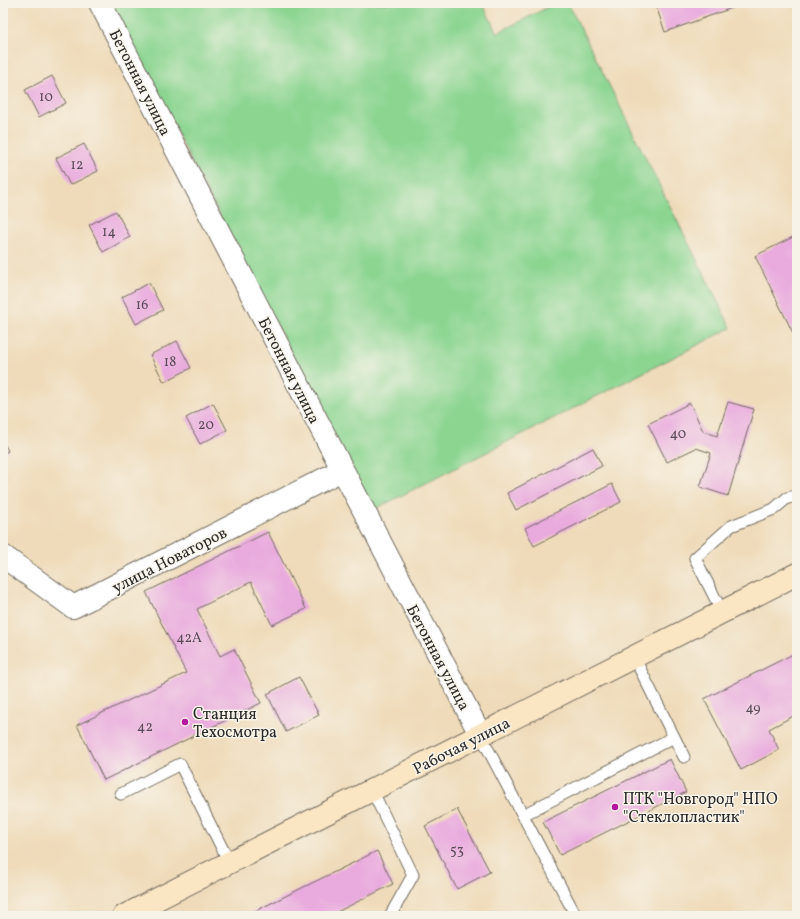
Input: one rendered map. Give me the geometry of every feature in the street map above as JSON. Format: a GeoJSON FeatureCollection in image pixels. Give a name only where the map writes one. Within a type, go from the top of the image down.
{"type":"FeatureCollection","features":[{"type":"Feature","properties":{"kind":"main road","name":"Рабочая улица"},"geometry":{"type":"LineString","coordinates":[[124,916],[481,736],[797,574]]}},
{"type":"Feature","properties":{"kind":"street","name":"Бетонная улица"},"geometry":{"type":"LineString","coordinates":[[100,3],[481,736]]}},
{"type":"Feature","properties":{"kind":"street","name":"улица Новаторов"},"geometry":{"type":"LineString","coordinates":[[3,556],[73,607],[342,470]]}},
{"type":"Feature","properties":{"kind":"lane"},"geometry":{"type":"LineString","coordinates":[[722,612],[695,558],[731,526],[774,509],[788,498],[797,496]]}},
{"type":"Feature","properties":{"kind":"lane"},"geometry":{"type":"LineString","coordinates":[[634,657],[684,758]]}},
{"type":"Feature","properties":{"kind":"lane"},"geometry":{"type":"LineString","coordinates":[[481,736],[576,916]]}},
{"type":"Feature","properties":{"kind":"lane"},"geometry":{"type":"LineString","coordinates":[[522,814],[674,737]]}},
{"type":"Feature","properties":{"kind":"lane"},"geometry":{"type":"LineString","coordinates":[[121,794],[180,764],[229,862]]}},
{"type":"Feature","properties":{"kind":"lane"},"geometry":{"type":"LineString","coordinates":[[372,790],[413,875],[390,916]]}},
{"type":"Feature","properties":{"kind":"green space"},"geometry":{"type":"Polygon","coordinates":[[[122,3],[482,3],[497,33],[556,3],[568,3],[731,328],[373,510],[112,8],[122,3]]]}},
{"type":"Feature","properties":{"kind":"building"},"geometry":{"type":"Polygon","coordinates":[[[655,3],[746,3],[665,32],[655,3]]]}},
{"type":"Feature","properties":{"kind":"building"},"geometry":{"type":"Polygon","coordinates":[[[52,76],[66,103],[39,117],[25,90],[52,76]]]}},
{"type":"Feature","properties":{"kind":"building"},"geometry":{"type":"Polygon","coordinates":[[[84,144],[98,171],[70,185],[56,158],[84,144]]]}},
{"type":"Feature","properties":{"kind":"building"},"geometry":{"type":"Polygon","coordinates":[[[116,211],[130,237],[103,252],[89,225],[116,211]]]}},
{"type":"Feature","properties":{"kind":"building"},"geometry":{"type":"Polygon","coordinates":[[[797,235],[797,341],[755,256],[797,235]]]}},
{"type":"Feature","properties":{"kind":"building"},"geometry":{"type":"Polygon","coordinates":[[[149,283],[163,310],[136,324],[122,297],[149,283]]]}},
{"type":"Feature","properties":{"kind":"building"},"geometry":{"type":"Polygon","coordinates":[[[177,341],[191,368],[164,382],[150,355],[177,341]]]}},
{"type":"Feature","properties":{"kind":"building"},"geometry":{"type":"Polygon","coordinates":[[[728,402],[754,409],[728,496],[700,487],[711,453],[696,448],[667,462],[648,424],[690,403],[703,431],[717,436],[728,402]]]}},
{"type":"Feature","properties":{"kind":"building"},"geometry":{"type":"Polygon","coordinates":[[[213,403],[227,430],[200,444],[186,418],[213,403]]]}},
{"type":"Feature","properties":{"kind":"building"},"geometry":{"type":"Polygon","coordinates":[[[3,441],[8,451],[3,454],[3,441]]]}},
{"type":"Feature","properties":{"kind":"building"},"geometry":{"type":"Polygon","coordinates":[[[593,448],[602,466],[516,510],[507,493],[593,448]]]}},
{"type":"Feature","properties":{"kind":"building"},"geometry":{"type":"Polygon","coordinates":[[[612,484],[621,502],[534,546],[525,528],[612,484]]]}},
{"type":"Feature","properties":{"kind":"building"},"geometry":{"type":"Polygon","coordinates":[[[268,532],[306,609],[272,625],[251,582],[197,609],[220,656],[234,649],[261,703],[104,780],[77,725],[186,673],[146,592],[268,532]]]}},
{"type":"Feature","properties":{"kind":"building"},"geometry":{"type":"Polygon","coordinates":[[[797,652],[797,714],[769,729],[779,750],[741,770],[704,699],[797,652]]]}},
{"type":"Feature","properties":{"kind":"building"},"geometry":{"type":"Polygon","coordinates":[[[299,677],[319,715],[286,732],[267,694],[299,677]]]}},
{"type":"Feature","properties":{"kind":"building","name":"ПТК \"Новгород\" НПО \"Стеклопластик\""},"geometry":{"type":"Polygon","coordinates":[[[670,759],[686,792],[560,855],[543,822],[670,759]]]}},
{"type":"Feature","properties":{"kind":"building"},"geometry":{"type":"Polygon","coordinates":[[[457,809],[490,872],[457,889],[425,826],[457,809]]]}},
{"type":"Feature","properties":{"kind":"building"},"geometry":{"type":"Polygon","coordinates":[[[377,851],[393,884],[329,916],[245,916],[377,851]]]}},
{"type":"Feature","properties":{"kind":"place","name":"Станция Техосмотра"},"geometry":{"type":"Point","coordinates":[185,722]}},
{"type":"Feature","properties":{"kind":"place","name":"ПТК \"Новгород\" НПО \"Стеклопластик\""},"geometry":{"type":"Point","coordinates":[615,807]}}]}
